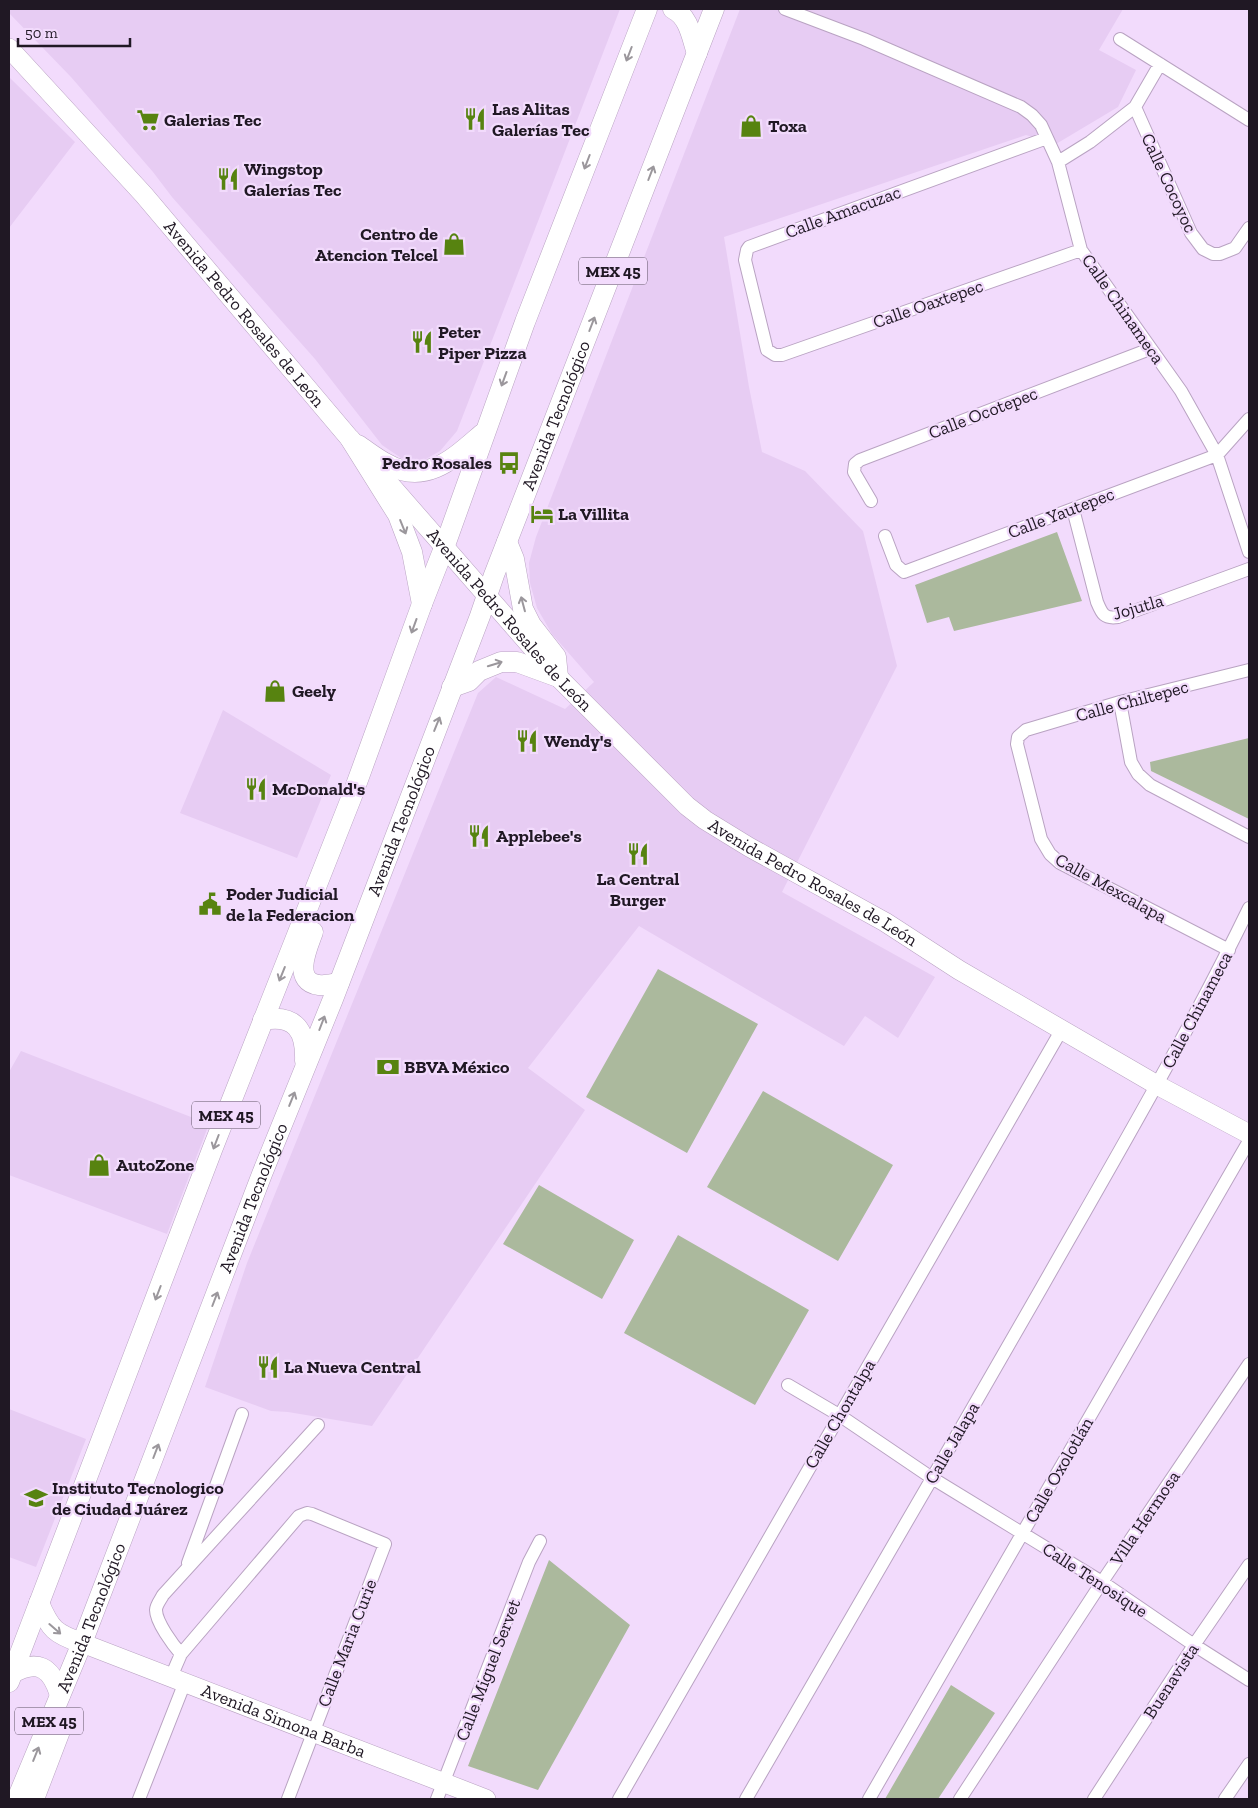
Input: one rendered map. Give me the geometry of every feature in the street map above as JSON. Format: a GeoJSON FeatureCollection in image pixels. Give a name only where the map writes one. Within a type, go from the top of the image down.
{"type":"FeatureCollection","features":[{"type":"Feature","properties":{"kind":"main road"},"geometry":{"type":"LineString","coordinates":[[673,9],[686,22],[697,54]]}},
{"type":"Feature","properties":{"kind":"main road","name":"Avenida Tecnológico"},"geometry":{"type":"LineString","coordinates":[[17,1799],[82,1643],[259,1180],[338,983],[714,9]]}},
{"type":"Feature","properties":{"kind":"main road","name":"MEX 45"},"geometry":{"type":"LineString","coordinates":[[10,1678],[263,1020],[366,759],[525,322],[645,13]]}},
{"type":"Feature","properties":{"kind":"main road","name":"Avenida Pedro Rosales de León"},"geometry":{"type":"LineString","coordinates":[[10,53],[144,195],[350,440],[558,677],[657,776],[705,820],[749,847],[885,922],[959,970],[1062,1028],[1157,1085],[1249,1134]]}},
{"type":"Feature","properties":{"kind":"main road"},"geometry":{"type":"LineString","coordinates":[[350,440],[387,464],[406,471],[422,472],[439,467],[455,458],[484,433]]}},
{"type":"Feature","properties":{"kind":"main road"},"geometry":{"type":"LineString","coordinates":[[350,440],[398,515],[410,547],[422,604]]}},
{"type":"Feature","properties":{"kind":"main road"},"geometry":{"type":"LineString","coordinates":[[452,686],[470,681],[479,671],[501,662],[517,662],[558,677],[556,657],[532,625],[523,609],[514,559],[507,542]]}},
{"type":"Feature","properties":{"kind":"main road"},"geometry":{"type":"LineString","coordinates":[[338,983],[321,985],[307,980],[303,969],[304,956],[361,809],[366,759]]}},
{"type":"Feature","properties":{"kind":"main road"},"geometry":{"type":"LineString","coordinates":[[263,1020],[275,1018],[285,1020],[300,1030],[306,1046],[304,1068]]}},
{"type":"Feature","properties":{"kind":"main road"},"geometry":{"type":"LineString","coordinates":[[34,1799],[73,1694],[82,1643],[66,1638],[50,1626],[39,1603]]}},
{"type":"Feature","properties":{"kind":"main road","name":"Avenida Simona Barba"},"geometry":{"type":"LineString","coordinates":[[82,1643],[313,1732],[440,1791],[486,1799]]}},
{"type":"Feature","properties":{"kind":"main road"},"geometry":{"type":"LineString","coordinates":[[10,1678],[23,1667],[39,1666],[52,1676],[57,1684],[60,1695]]}},
{"type":"Feature","properties":{"kind":"street","name":"Calle Chinameca"},"geometry":{"type":"LineString","coordinates":[[784,9],[864,39],[1021,107],[1039,122],[1058,162],[1081,250],[1181,391],[1217,455],[1244,520],[1249,552]]}},
{"type":"Feature","properties":{"kind":"street"},"geometry":{"type":"LineString","coordinates":[[1120,39],[1249,120]]}},
{"type":"Feature","properties":{"kind":"street"},"geometry":{"type":"LineString","coordinates":[[1058,162],[1097,137],[1135,107],[1160,64]]}},
{"type":"Feature","properties":{"kind":"street","name":"Calle Cocoyoc"},"geometry":{"type":"LineString","coordinates":[[1135,107],[1191,233],[1198,244],[1214,254],[1228,252],[1235,248],[1249,228]]}},
{"type":"Feature","properties":{"kind":"street","name":"Calle Amacuzac"},"geometry":{"type":"LineString","coordinates":[[775,355],[767,350],[745,260],[749,247],[1047,138]]}},
{"type":"Feature","properties":{"kind":"street","name":"Calle Oaxtepec"},"geometry":{"type":"LineString","coordinates":[[775,355],[782,355],[800,349],[1081,250]]}},
{"type":"Feature","properties":{"kind":"street","name":"Calle Ocotepec"},"geometry":{"type":"LineString","coordinates":[[871,501],[854,472],[855,464],[860,460],[1150,349]]}},
{"type":"Feature","properties":{"kind":"street"},"geometry":{"type":"LineString","coordinates":[[1217,455],[1249,419]]}},
{"type":"Feature","properties":{"kind":"street","name":"Calle Yautepec"},"geometry":{"type":"LineString","coordinates":[[885,536],[896,565],[904,572],[1217,455]]}},
{"type":"Feature","properties":{"kind":"street","name":"Jojutla"},"geometry":{"type":"LineString","coordinates":[[1073,509],[1097,602],[1102,614],[1106,617],[1118,617],[1249,569]]}},
{"type":"Feature","properties":{"kind":"street","name":"Calle Chiltepec"},"geometry":{"type":"LineString","coordinates":[[1018,737],[1026,730],[1120,702],[1249,670]]}},
{"type":"Feature","properties":{"kind":"street"},"geometry":{"type":"LineString","coordinates":[[1120,702],[1131,762],[1138,774],[1150,785],[1249,837]]}},
{"type":"Feature","properties":{"kind":"street","name":"Calle Mexcalapa"},"geometry":{"type":"LineString","coordinates":[[1018,737],[1017,748],[1041,838],[1050,854],[1060,863],[1229,950]]}},
{"type":"Feature","properties":{"kind":"street","name":"Calle Chinameca"},"geometry":{"type":"LineString","coordinates":[[1157,1085],[1229,950],[1249,908]]}},
{"type":"Feature","properties":{"kind":"street","name":"Calle Chontalpa"},"geometry":{"type":"LineString","coordinates":[[619,1799],[1062,1028]]}},
{"type":"Feature","properties":{"kind":"street","name":"Calle Jalapa"},"geometry":{"type":"LineString","coordinates":[[746,1799],[1157,1085]]}},
{"type":"Feature","properties":{"kind":"street","name":"Calle Oxolotlán"},"geometry":{"type":"LineString","coordinates":[[869,1799],[1249,1141]]}},
{"type":"Feature","properties":{"kind":"street","name":"Villa Hermosa"},"geometry":{"type":"LineString","coordinates":[[960,1799],[1102,1582],[1249,1364]]}},
{"type":"Feature","properties":{"kind":"street","name":"Calle Tenosique"},"geometry":{"type":"LineString","coordinates":[[788,1385],[839,1415],[932,1478],[1102,1582],[1249,1680]]}},
{"type":"Feature","properties":{"kind":"street"},"geometry":{"type":"LineString","coordinates":[[186,1570],[242,1414]]}},
{"type":"Feature","properties":{"kind":"street"},"geometry":{"type":"LineString","coordinates":[[139,1799],[178,1680],[181,1654],[168,1640],[156,1610],[163,1595],[318,1425]]}},
{"type":"Feature","properties":{"kind":"street","name":"Calle Maria Curie"},"geometry":{"type":"LineString","coordinates":[[181,1654],[295,1520],[303,1514],[312,1514],[385,1544],[288,1799]]}},
{"type":"Feature","properties":{"kind":"street","name":"Calle Miguel Servet"},"geometry":{"type":"LineString","coordinates":[[440,1791],[529,1562],[540,1541]]}},
{"type":"Feature","properties":{"kind":"street","name":"Buenavista"},"geometry":{"type":"LineString","coordinates":[[1094,1799],[1194,1645],[1249,1565]]}},
{"type":"Feature","properties":{"kind":"street"},"geometry":{"type":"LineString","coordinates":[[1225,1799],[1249,1764]]}},
{"type":"Feature","properties":{"kind":"shaded area"},"geometry":{"type":"Polygon","coordinates":[[[9,9],[620,9],[457,431],[440,451],[426,459],[414,461],[401,458],[382,445],[315,359],[172,197],[153,172],[71,77],[9,13],[9,9]]]}},
{"type":"Feature","properties":{"kind":"shaded area"},"geometry":{"type":"Polygon","coordinates":[[[740,9],[1123,9],[1099,50],[1136,70],[1118,107],[1056,144],[1026,135],[724,237],[762,452],[805,471],[863,531],[897,666],[782,892],[935,977],[898,1038],[865,1016],[844,1046],[639,926],[528,1068],[585,1110],[372,1426],[288,1412],[271,1411],[205,1387],[247,1263],[478,693],[496,677],[565,709],[594,682],[552,634],[537,608],[530,583],[529,563],[536,537],[740,9]]]}},
{"type":"Feature","properties":{"kind":"shaded area"},"geometry":{"type":"Polygon","coordinates":[[[9,77],[75,142],[9,228],[9,77]]]}},
{"type":"Feature","properties":{"kind":"shaded area"},"geometry":{"type":"Polygon","coordinates":[[[223,710],[331,775],[297,858],[180,813],[223,710]]]}},
{"type":"Feature","properties":{"kind":"shaded area"},"geometry":{"type":"Polygon","coordinates":[[[21,1051],[209,1124],[167,1234],[9,1175],[9,1072],[21,1051]]]}},
{"type":"Feature","properties":{"kind":"shaded area","name":"Instituto Tecnologico de Ciudad Juárez"},"geometry":{"type":"Polygon","coordinates":[[[9,1409],[86,1439],[36,1567],[9,1557],[9,1409]]]}},
{"type":"Feature","properties":{"kind":"green space"},"geometry":{"type":"Polygon","coordinates":[[[1057,532],[1082,601],[954,631],[949,617],[927,623],[915,585],[1057,532]]]}},
{"type":"Feature","properties":{"kind":"green space"},"geometry":{"type":"Polygon","coordinates":[[[1249,738],[1249,819],[1151,771],[1150,762],[1249,738]]]}},
{"type":"Feature","properties":{"kind":"green space"},"geometry":{"type":"Polygon","coordinates":[[[658,969],[758,1024],[687,1153],[586,1097],[658,969]]]}},
{"type":"Feature","properties":{"kind":"green space"},"geometry":{"type":"Polygon","coordinates":[[[763,1091],[893,1165],[838,1261],[707,1187],[763,1091]]]}},
{"type":"Feature","properties":{"kind":"green space"},"geometry":{"type":"Polygon","coordinates":[[[539,1185],[634,1240],[602,1299],[503,1244],[539,1185]]]}},
{"type":"Feature","properties":{"kind":"green space"},"geometry":{"type":"Polygon","coordinates":[[[678,1235],[809,1310],[755,1405],[624,1333],[678,1235]]]}},
{"type":"Feature","properties":{"kind":"green space"},"geometry":{"type":"Polygon","coordinates":[[[549,1560],[630,1625],[538,1790],[468,1766],[549,1560]]]}},
{"type":"Feature","properties":{"kind":"green space"},"geometry":{"type":"Polygon","coordinates":[[[951,1685],[995,1713],[938,1799],[885,1799],[951,1685]]]}},
{"type":"Feature","properties":{"kind":"place","name":"Las Alitas Galerías Tec"},"geometry":{"type":"Point","coordinates":[475,119]}},
{"type":"Feature","properties":{"kind":"place","name":"Galerias Tec"},"geometry":{"type":"Point","coordinates":[148,120]}},
{"type":"Feature","properties":{"kind":"place","name":"Toxa"},"geometry":{"type":"Point","coordinates":[751,126]}},
{"type":"Feature","properties":{"kind":"place","name":"Wingstop Galerías Tec"},"geometry":{"type":"Point","coordinates":[228,179]}},
{"type":"Feature","properties":{"kind":"place","name":"Centro de Atencion Telcel"},"geometry":{"type":"Point","coordinates":[454,244]}},
{"type":"Feature","properties":{"kind":"place","name":"Peter Piper Pizza"},"geometry":{"type":"Point","coordinates":[422,342]}},
{"type":"Feature","properties":{"kind":"place","name":"Pedro Rosales"},"geometry":{"type":"Point","coordinates":[509,463]}},
{"type":"Feature","properties":{"kind":"place","name":"La Villita"},"geometry":{"type":"Point","coordinates":[542,514]}},
{"type":"Feature","properties":{"kind":"place","name":"Geely"},"geometry":{"type":"Point","coordinates":[275,691]}},
{"type":"Feature","properties":{"kind":"place","name":"Wendy's"},"geometry":{"type":"Point","coordinates":[527,741]}},
{"type":"Feature","properties":{"kind":"place","name":"McDonald's"},"geometry":{"type":"Point","coordinates":[256,789]}},
{"type":"Feature","properties":{"kind":"place","name":"Applebee's"},"geometry":{"type":"Point","coordinates":[479,836]}},
{"type":"Feature","properties":{"kind":"place","name":"La Central Burger"},"geometry":{"type":"Point","coordinates":[638,854]}},
{"type":"Feature","properties":{"kind":"place","name":"Poder Judicial de la Federacion"},"geometry":{"type":"Point","coordinates":[210,904]}},
{"type":"Feature","properties":{"kind":"place","name":"BBVA México"},"geometry":{"type":"Point","coordinates":[388,1067]}},
{"type":"Feature","properties":{"kind":"place","name":"AutoZone"},"geometry":{"type":"Point","coordinates":[99,1165]}},
{"type":"Feature","properties":{"kind":"place","name":"La Nueva Central"},"geometry":{"type":"Point","coordinates":[268,1367]}},
{"type":"Feature","properties":{"kind":"place","name":"Instituto Tecnologico de Ciudad Juárez"},"geometry":{"type":"Point","coordinates":[36,1498]}}]}
